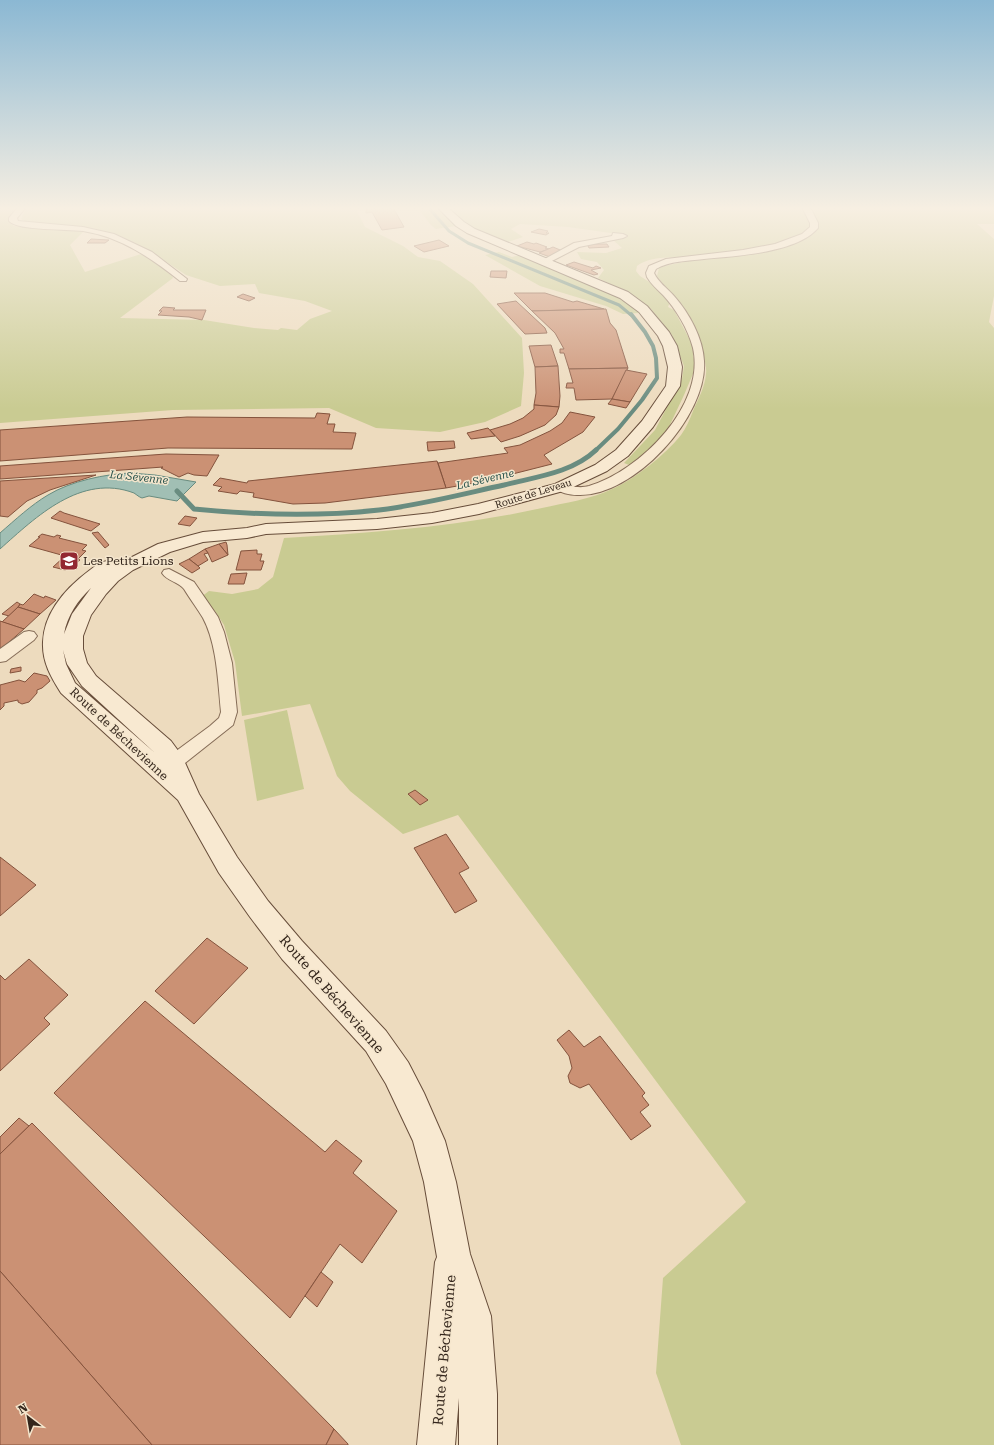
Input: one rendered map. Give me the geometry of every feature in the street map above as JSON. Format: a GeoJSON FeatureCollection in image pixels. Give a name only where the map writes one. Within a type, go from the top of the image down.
{"type":"FeatureCollection","features":[{"type":"Feature","properties":{"kind":"street"},"geometry":{"type":"LineString","coordinates":[[177,274],[183,279]]}},
{"type":"Feature","properties":{"kind":"street","name":"Route de Leveau"},"geometry":{"type":"LineString","coordinates":[[272,530],[377,524],[432,518],[479,509],[561,487],[601,468],[622,453],[648,424],[673,386],[675,367],[670,346],[664,335],[652,320],[634,301],[614,290],[577,274]]}},
{"type":"Feature","properties":{"kind":"street"},"geometry":{"type":"LineString","coordinates":[[561,487],[568,491],[575,492],[600,487],[619,478],[654,453],[668,437],[695,390],[699,370],[698,349],[677,306],[651,274]]}},
{"type":"Feature","properties":{"kind":"street","name":"Route de Béchevienne"},"geometry":{"type":"LineString","coordinates":[[188,797],[68,688],[59,676],[54,663],[52,649],[55,633],[61,615],[73,596],[100,572],[138,548],[158,540],[198,529],[254,526],[272,530]]}},
{"type":"Feature","properties":{"kind":"street","name":"Route de Béchevienne"},"geometry":{"type":"LineString","coordinates":[[272,530],[186,540],[164,548],[134,562],[111,577],[99,590],[82,614],[73,636],[73,649],[77,664],[89,681],[163,747],[174,762],[188,797],[228,865],[259,909],[292,950],[376,1041],[397,1073],[413,1104],[429,1141],[440,1182],[453,1254],[473,1316],[478,1394],[478,1445]]}},
{"type":"Feature","properties":{"kind":"street"},"geometry":{"type":"LineString","coordinates":[[169,573],[189,585],[210,616],[224,663],[229,712],[227,721],[216,731],[174,762]]}},
{"type":"Feature","properties":{"kind":"street"},"geometry":{"type":"LineString","coordinates":[[0,657],[29,636]]}},
{"type":"Feature","properties":{"kind":"street","name":"Route de Béchevienne"},"geometry":{"type":"LineString","coordinates":[[436,1445],[453,1254]]}},
{"type":"Feature","properties":{"kind":"green space"},"geometry":{"type":"Polygon","coordinates":[[[0,274],[170,274],[173,278],[120,318],[204,320],[254,328],[278,330],[281,328],[297,330],[310,319],[332,311],[305,301],[259,293],[255,284],[220,286],[185,274],[459,274],[473,284],[522,338],[524,373],[521,406],[485,422],[440,432],[376,428],[329,408],[173,410],[0,423],[0,274]]]}},
{"type":"Feature","properties":{"kind":"green space"},"geometry":{"type":"Polygon","coordinates":[[[519,274],[569,274],[615,293],[630,303],[639,313],[623,314],[606,306],[540,286],[519,274]]]}},
{"type":"Feature","properties":{"kind":"green space"},"geometry":{"type":"Polygon","coordinates":[[[601,274],[639,274],[657,287],[670,302],[668,307],[674,310],[692,344],[695,369],[667,431],[647,451],[629,465],[624,463],[655,430],[682,379],[684,366],[672,335],[651,309],[635,296],[598,278],[601,274]]]}},
{"type":"Feature","properties":{"kind":"green space"},"geometry":{"type":"Polygon","coordinates":[[[657,274],[994,274],[994,296],[989,322],[994,328],[994,1445],[681,1445],[656,1373],[663,1278],[746,1202],[458,815],[403,834],[350,791],[337,776],[310,704],[242,716],[235,662],[224,625],[215,611],[201,597],[209,591],[232,594],[258,589],[273,577],[284,538],[349,534],[446,525],[510,515],[587,498],[621,485],[640,473],[667,450],[685,429],[701,393],[706,374],[702,350],[689,322],[657,274]]]}},
{"type":"Feature","properties":{"kind":"green space"},"geometry":{"type":"Polygon","coordinates":[[[287,710],[304,789],[257,801],[244,720],[287,710]]]}},
{"type":"Feature","properties":{"kind":"water"},"geometry":{"type":"Polygon","coordinates":[[[131,473],[155,475],[196,482],[177,501],[149,496],[142,498],[134,493],[115,488],[96,489],[78,493],[44,512],[0,549],[0,533],[29,508],[48,495],[67,486],[88,479],[131,473]]]}},
{"type":"Feature","properties":{"kind":"building"},"geometry":{"type":"Polygon","coordinates":[[[490,274],[507,274],[506,278],[490,277],[490,274]]]}},
{"type":"Feature","properties":{"kind":"building"},"geometry":{"type":"Polygon","coordinates":[[[514,293],[545,293],[573,302],[577,301],[604,309],[532,311],[514,293]]]}},
{"type":"Feature","properties":{"kind":"building"},"geometry":{"type":"Polygon","coordinates":[[[243,294],[255,298],[249,301],[237,297],[243,294]]]}},
{"type":"Feature","properties":{"kind":"building"},"geometry":{"type":"Polygon","coordinates":[[[516,301],[545,328],[547,333],[525,334],[497,304],[516,301]]]}},
{"type":"Feature","properties":{"kind":"building"},"geometry":{"type":"Polygon","coordinates":[[[163,307],[175,308],[173,310],[206,310],[202,320],[189,317],[158,315],[162,311],[159,311],[163,307]]]}},
{"type":"Feature","properties":{"kind":"building"},"geometry":{"type":"Polygon","coordinates":[[[606,309],[610,323],[616,330],[628,368],[569,369],[564,353],[560,353],[560,349],[564,349],[555,333],[532,311],[606,309]]]}},
{"type":"Feature","properties":{"kind":"building"},"geometry":{"type":"Polygon","coordinates":[[[551,345],[558,366],[535,367],[529,346],[551,345]]]}},
{"type":"Feature","properties":{"kind":"building"},"geometry":{"type":"Polygon","coordinates":[[[558,366],[560,396],[559,407],[534,405],[536,393],[535,367],[558,366]]]}},
{"type":"Feature","properties":{"kind":"building"},"geometry":{"type":"Polygon","coordinates":[[[628,368],[612,399],[576,400],[574,388],[566,388],[567,383],[573,383],[569,369],[628,368]]]}},
{"type":"Feature","properties":{"kind":"building"},"geometry":{"type":"Polygon","coordinates":[[[626,370],[647,374],[630,402],[612,399],[626,370]]]}},
{"type":"Feature","properties":{"kind":"building"},"geometry":{"type":"Polygon","coordinates":[[[612,399],[630,402],[626,408],[608,404],[612,399]]]}},
{"type":"Feature","properties":{"kind":"building"},"geometry":{"type":"Polygon","coordinates":[[[534,405],[559,407],[556,415],[545,425],[520,436],[501,442],[490,430],[523,418],[534,409],[534,405]]]}},
{"type":"Feature","properties":{"kind":"building"},"geometry":{"type":"Polygon","coordinates":[[[570,412],[595,417],[583,432],[544,455],[552,464],[485,481],[446,488],[438,463],[508,453],[504,448],[520,445],[550,431],[562,423],[570,412]]]}},
{"type":"Feature","properties":{"kind":"building"},"geometry":{"type":"Polygon","coordinates":[[[317,413],[330,414],[327,424],[335,424],[333,432],[356,433],[352,449],[168,448],[0,461],[0,430],[187,417],[315,418],[317,413]]]}},
{"type":"Feature","properties":{"kind":"building"},"geometry":{"type":"Polygon","coordinates":[[[488,428],[495,436],[471,439],[467,433],[488,428]]]}},
{"type":"Feature","properties":{"kind":"building"},"geometry":{"type":"Polygon","coordinates":[[[454,441],[455,448],[428,451],[427,442],[454,441]]]}},
{"type":"Feature","properties":{"kind":"building"},"geometry":{"type":"Polygon","coordinates":[[[166,454],[219,455],[207,476],[188,473],[179,477],[161,468],[163,467],[0,479],[0,466],[166,454]]]}},
{"type":"Feature","properties":{"kind":"building"},"geometry":{"type":"Polygon","coordinates":[[[437,461],[446,488],[325,503],[293,504],[253,497],[254,493],[240,491],[237,494],[218,491],[222,487],[213,485],[220,478],[247,483],[248,481],[437,461]]]}},
{"type":"Feature","properties":{"kind":"building"},"geometry":{"type":"Polygon","coordinates":[[[96,475],[50,490],[27,501],[8,517],[0,516],[0,481],[96,475]]]}},
{"type":"Feature","properties":{"kind":"building"},"geometry":{"type":"Polygon","coordinates":[[[60,511],[100,524],[91,531],[51,518],[60,511]]]}},
{"type":"Feature","properties":{"kind":"building"},"geometry":{"type":"Polygon","coordinates":[[[185,516],[197,518],[190,526],[178,524],[185,516]]]}},
{"type":"Feature","properties":{"kind":"building"},"geometry":{"type":"Polygon","coordinates":[[[98,532],[109,545],[105,548],[92,533],[98,532]]]}},
{"type":"Feature","properties":{"kind":"building"},"geometry":{"type":"Polygon","coordinates":[[[42,534],[54,537],[57,535],[61,536],[59,538],[87,545],[82,550],[86,551],[78,559],[80,560],[70,568],[65,570],[53,567],[65,556],[29,546],[42,534]]]}},
{"type":"Feature","properties":{"kind":"building"},"geometry":{"type":"Polygon","coordinates":[[[226,542],[227,545],[228,555],[219,544],[226,542]]]}},
{"type":"Feature","properties":{"kind":"building"},"geometry":{"type":"Polygon","coordinates":[[[219,544],[228,555],[212,562],[205,549],[219,544]]]}},
{"type":"Feature","properties":{"kind":"building"},"geometry":{"type":"Polygon","coordinates":[[[205,549],[208,553],[204,554],[208,560],[198,566],[189,559],[205,549]]]}},
{"type":"Feature","properties":{"kind":"building"},"geometry":{"type":"Polygon","coordinates":[[[257,550],[257,554],[262,554],[260,561],[264,561],[261,570],[236,570],[241,551],[257,550]]]}},
{"type":"Feature","properties":{"kind":"building"},"geometry":{"type":"Polygon","coordinates":[[[189,559],[200,568],[192,573],[179,564],[189,559]]]}},
{"type":"Feature","properties":{"kind":"building"},"geometry":{"type":"Polygon","coordinates":[[[247,573],[244,584],[228,584],[231,574],[247,573]]]}},
{"type":"Feature","properties":{"kind":"building"},"geometry":{"type":"Polygon","coordinates":[[[34,594],[44,598],[45,596],[56,600],[40,614],[18,607],[20,604],[23,605],[34,594]]]}},
{"type":"Feature","properties":{"kind":"building"},"geometry":{"type":"Polygon","coordinates":[[[17,602],[20,604],[9,616],[2,614],[17,602]]]}},
{"type":"Feature","properties":{"kind":"building"},"geometry":{"type":"Polygon","coordinates":[[[18,607],[40,614],[24,629],[2,622],[18,607]]]}},
{"type":"Feature","properties":{"kind":"building"},"geometry":{"type":"Polygon","coordinates":[[[0,621],[24,629],[0,650],[0,621]]]}},
{"type":"Feature","properties":{"kind":"building"},"geometry":{"type":"Polygon","coordinates":[[[21,667],[21,671],[10,673],[11,669],[21,667]]]}},
{"type":"Feature","properties":{"kind":"building"},"geometry":{"type":"Polygon","coordinates":[[[34,673],[47,676],[50,681],[42,688],[37,690],[37,693],[29,702],[22,704],[18,702],[18,700],[4,703],[4,706],[0,710],[0,685],[19,680],[25,682],[34,673]]]}},
{"type":"Feature","properties":{"kind":"building"},"geometry":{"type":"Polygon","coordinates":[[[415,790],[428,800],[420,805],[408,794],[415,790]]]}},
{"type":"Feature","properties":{"kind":"building"},"geometry":{"type":"Polygon","coordinates":[[[446,834],[469,868],[459,873],[477,901],[455,913],[414,848],[446,834]]]}},
{"type":"Feature","properties":{"kind":"building"},"geometry":{"type":"Polygon","coordinates":[[[0,857],[36,885],[0,916],[0,857]]]}},
{"type":"Feature","properties":{"kind":"building"},"geometry":{"type":"Polygon","coordinates":[[[207,938],[248,968],[194,1024],[155,991],[207,938]]]}},
{"type":"Feature","properties":{"kind":"building"},"geometry":{"type":"Polygon","coordinates":[[[29,959],[68,995],[44,1018],[50,1024],[0,1071],[0,975],[5,980],[29,959]]]}},
{"type":"Feature","properties":{"kind":"building"},"geometry":{"type":"Polygon","coordinates":[[[145,1001],[325,1152],[336,1140],[362,1161],[353,1173],[397,1211],[362,1263],[340,1244],[290,1318],[54,1093],[145,1001]]]}},
{"type":"Feature","properties":{"kind":"building"},"geometry":{"type":"Polygon","coordinates":[[[569,1030],[584,1047],[600,1036],[645,1093],[642,1096],[649,1105],[640,1112],[651,1126],[631,1140],[589,1084],[580,1088],[570,1083],[568,1076],[572,1068],[569,1056],[557,1040],[569,1030]]]}},
{"type":"Feature","properties":{"kind":"building"},"geometry":{"type":"Polygon","coordinates":[[[19,1118],[29,1126],[0,1154],[0,1137],[19,1118]]]}},
{"type":"Feature","properties":{"kind":"building"},"geometry":{"type":"Polygon","coordinates":[[[32,1123],[334,1429],[326,1445],[152,1445],[0,1271],[0,1154],[32,1123]]]}},
{"type":"Feature","properties":{"kind":"building"},"geometry":{"type":"Polygon","coordinates":[[[0,1271],[152,1445],[0,1445],[0,1271]]]}},
{"type":"Feature","properties":{"kind":"building"},"geometry":{"type":"Polygon","coordinates":[[[321,1272],[333,1282],[317,1307],[305,1296],[321,1272]]]}},
{"type":"Feature","properties":{"kind":"building"},"geometry":{"type":"Polygon","coordinates":[[[334,1429],[348,1444],[348,1445],[326,1445],[334,1429]]]}},
{"type":"Feature","properties":{"kind":"waterway","name":"La Sévenne"},"geometry":{"type":"LineString","coordinates":[[545,274],[619,305],[631,315]]}},
{"type":"Feature","properties":{"kind":"waterway","name":"La Sévenne"},"geometry":{"type":"LineString","coordinates":[[595,451],[618,429],[642,400],[657,378],[656,358],[653,346],[645,332],[631,314]]}},
{"type":"Feature","properties":{"kind":"waterway","name":"La Sévenne"},"geometry":{"type":"LineString","coordinates":[[177,491],[194,509],[240,513],[286,514],[333,514],[379,510],[442,499],[553,473],[576,464],[596,450]]}},
{"type":"Feature","properties":{"kind":"place","name":"Les Petits Lions"},"geometry":{"type":"Point","coordinates":[69,561]}}]}
